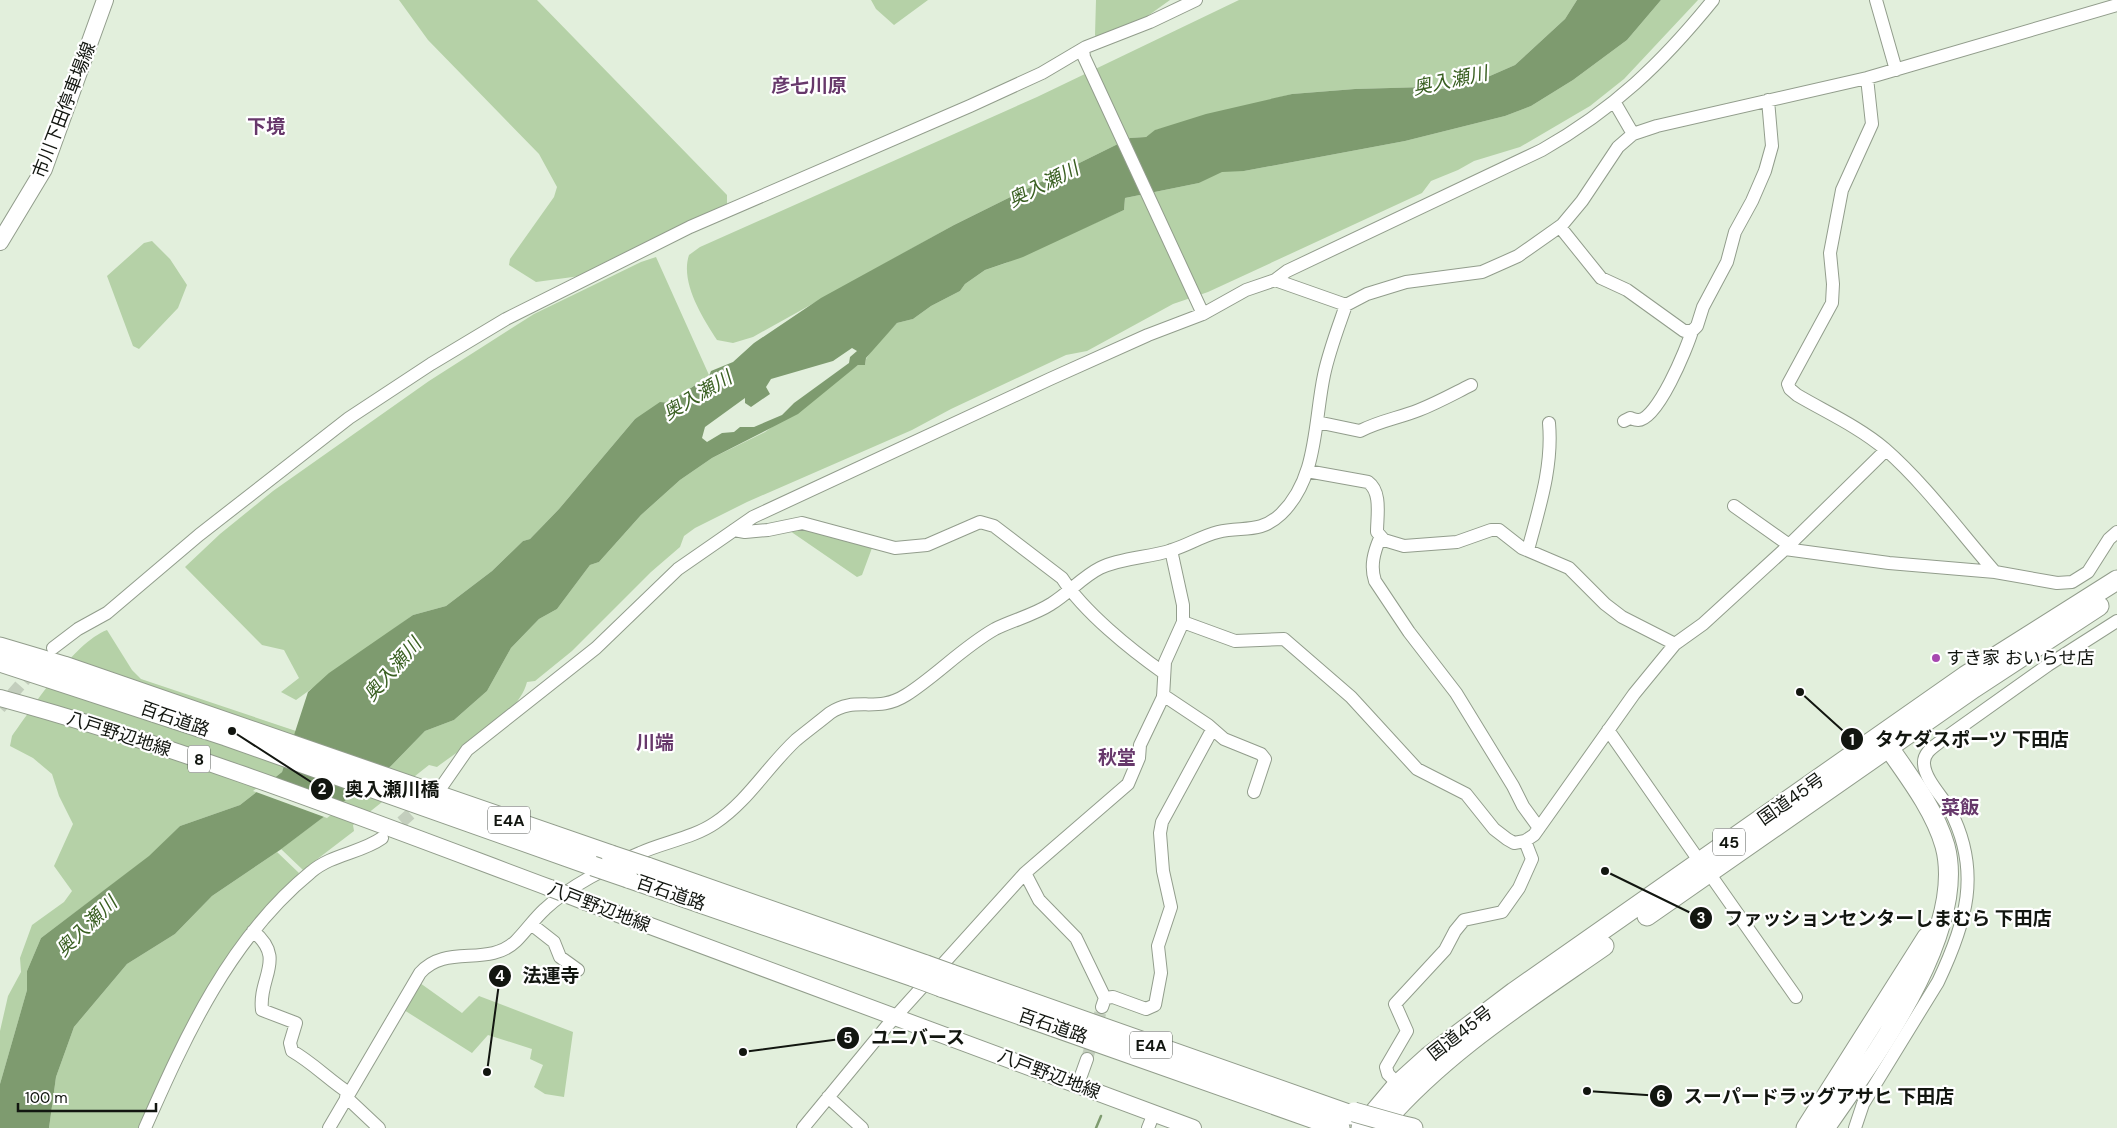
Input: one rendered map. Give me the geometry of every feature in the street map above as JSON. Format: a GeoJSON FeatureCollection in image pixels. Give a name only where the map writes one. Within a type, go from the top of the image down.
{"type":"FeatureCollection","features":[{"type":"Feature","properties":{"kind":"highway","name":"国道45号"},"geometry":{"type":"LineString","coordinates":[[1882,747],[1965,676],[2117,580]]}},
{"type":"Feature","properties":{"kind":"highway","name":"国道45号"},"geometry":{"type":"LineString","coordinates":[[1351,1121],[1398,1084],[1457,1033],[1882,747],[2044,640],[2117,595]]}},
{"type":"Feature","properties":{"kind":"highway","name":"百石道路"},"geometry":{"type":"LineString","coordinates":[[0,647],[59,672],[403,791],[647,867],[920,971]]}},
{"type":"Feature","properties":{"kind":"highway","name":"百石道路"},"geometry":{"type":"LineString","coordinates":[[0,662],[59,672]]}},
{"type":"Feature","properties":{"kind":"highway"},"geometry":{"type":"LineString","coordinates":[[1826,1128],[1832,1112],[1909,1001],[1941,927],[1947,898],[1948,870],[1945,847],[1934,820],[1882,747]]}},
{"type":"Feature","properties":{"kind":"highway","name":"百石道路"},"geometry":{"type":"LineString","coordinates":[[403,791],[593,866],[946,980],[1322,1124],[1351,1121]]}},
{"type":"Feature","properties":{"kind":"highway","name":"国道45号"},"geometry":{"type":"LineString","coordinates":[[1379,1128],[1411,1092],[1459,1050],[1704,868]]}},
{"type":"Feature","properties":{"kind":"highway","name":"E4A"},"geometry":{"type":"LineString","coordinates":[[946,980],[1279,1091],[1351,1121]]}},
{"type":"Feature","properties":{"kind":"highway"},"geometry":{"type":"LineString","coordinates":[[1790,1128],[1832,1112]]}},
{"type":"Feature","properties":{"kind":"highway"},"geometry":{"type":"LineString","coordinates":[[1806,1128],[1832,1112]]}},
{"type":"Feature","properties":{"kind":"highway"},"geometry":{"type":"LineString","coordinates":[[1351,1121],[1401,1127]]}},
{"type":"Feature","properties":{"kind":"main road","name":"市川下田停車場線"},"geometry":{"type":"LineString","coordinates":[[0,242],[44,169],[105,0]]}},
{"type":"Feature","properties":{"kind":"main road","name":"八戸野辺地線"},"geometry":{"type":"LineString","coordinates":[[0,698],[201,760],[1078,1084],[1151,1120],[1193,1128]]}},
{"type":"Feature","properties":{"kind":"street"},"geometry":{"type":"LineString","coordinates":[[53,648],[78,630],[107,613],[199,535],[349,418],[431,364],[506,319],[690,227],[970,106],[1196,0]]}},
{"type":"Feature","properties":{"kind":"street"},"geometry":{"type":"LineString","coordinates":[[442,786],[467,750],[596,648],[678,569],[753,518],[1050,379],[1246,290],[1275,280],[1287,271],[1542,150],[1581,128],[1615,103],[1662,58],[1713,0]]}},
{"type":"Feature","properties":{"kind":"street"},"geometry":{"type":"LineString","coordinates":[[1876,0],[1896,70]]}},
{"type":"Feature","properties":{"kind":"street"},"geometry":{"type":"LineString","coordinates":[[329,1128],[420,973],[428,964],[441,958],[489,954],[501,951],[513,944],[546,908],[595,876],[637,854],[712,826],[750,794],[795,741],[832,712],[843,706],[854,704],[880,706],[906,696],[994,630],[1052,604],[1082,578],[1116,561],[1171,550],[1208,534],[1228,530],[1251,530],[1267,524],[1281,514],[1300,491],[1307,471],[1324,375],[1346,305],[1367,294],[1406,282],[1482,272],[1518,256],[1560,227],[1582,200],[1618,147],[1633,134],[1657,126],[1867,78],[2117,4]]}},
{"type":"Feature","properties":{"kind":"street"},"geometry":{"type":"LineString","coordinates":[[1084,53],[1202,311]]}},
{"type":"Feature","properties":{"kind":"street"},"geometry":{"type":"LineString","coordinates":[[1867,78],[1872,124],[1842,190],[1830,252],[1833,284],[1832,303],[1788,384],[1790,389],[1797,395],[1874,440],[1886,450],[1915,480],[1994,572]]}},
{"type":"Feature","properties":{"kind":"street"},"geometry":{"type":"LineString","coordinates":[[1624,421],[1630,418],[1638,420],[1644,418],[1664,394],[1686,351],[1692,331],[1697,326],[1703,307],[1727,262],[1735,232],[1752,202],[1765,171],[1772,146],[1768,100]]}},
{"type":"Feature","properties":{"kind":"street"},"geometry":{"type":"LineString","coordinates":[[1615,103],[1633,134]]}},
{"type":"Feature","properties":{"kind":"street"},"geometry":{"type":"LineString","coordinates":[[1560,227],[1601,278],[1627,290],[1684,331],[1692,331]]}},
{"type":"Feature","properties":{"kind":"street"},"geometry":{"type":"LineString","coordinates":[[1275,280],[1346,305]]}},
{"type":"Feature","properties":{"kind":"street"},"geometry":{"type":"LineString","coordinates":[[1317,422],[1360,431],[1378,421],[1417,411],[1444,401],[1471,385]]}},
{"type":"Feature","properties":{"kind":"street"},"geometry":{"type":"LineString","coordinates":[[1528,550],[1547,476],[1551,447],[1549,423]]}},
{"type":"Feature","properties":{"kind":"street"},"geometry":{"type":"LineString","coordinates":[[1183,622],[1235,641],[1284,639],[1351,697],[1417,769],[1466,794],[1483,812],[1494,829],[1507,839],[1514,843],[1525,841],[1534,835],[1590,759],[1608,730],[1675,644],[1703,624],[1787,547],[1886,450]]}},
{"type":"Feature","properties":{"kind":"street"},"geometry":{"type":"LineString","coordinates":[[1307,471],[1368,482],[1375,486],[1377,494],[1377,532],[1380,538],[1404,546],[1443,545],[1491,530],[1499,530],[1528,550],[1570,568],[1605,604],[1622,616],[1675,644]]}},
{"type":"Feature","properties":{"kind":"street"},"geometry":{"type":"LineString","coordinates":[[1734,506],[1787,547],[1889,563],[1994,572],[2058,583],[2072,582],[2088,572],[2108,540],[2117,532]]}},
{"type":"Feature","properties":{"kind":"street"},"geometry":{"type":"LineString","coordinates":[[734,530],[746,532],[768,530],[802,523],[895,548],[908,548],[946,539],[980,522],[994,526],[1062,578],[1069,589],[1124,642],[1164,673]]}},
{"type":"Feature","properties":{"kind":"street"},"geometry":{"type":"LineString","coordinates":[[1380,538],[1374,551],[1372,571],[1375,581],[1409,632],[1456,693],[1513,786],[1523,806],[1539,828]]}},
{"type":"Feature","properties":{"kind":"street"},"geometry":{"type":"LineString","coordinates":[[803,1128],[896,1017],[1025,873],[1128,784],[1138,758],[1140,745],[1163,695],[1164,673],[1168,652],[1183,622],[1183,605],[1171,550]]}},
{"type":"Feature","properties":{"kind":"street"},"geometry":{"type":"LineString","coordinates":[[1855,1128],[1863,1104],[1938,982],[1946,965],[1967,901],[1966,850],[1950,811],[1924,767],[1924,758],[1941,741],[2048,665],[2117,621]]}},
{"type":"Feature","properties":{"kind":"street"},"geometry":{"type":"LineString","coordinates":[[1163,695],[1224,739],[1261,754],[1265,759],[1254,792]]}},
{"type":"Feature","properties":{"kind":"street"},"geometry":{"type":"LineString","coordinates":[[1025,873],[1039,900],[1076,938],[1103,1003],[1113,997],[1146,1009],[1155,1005],[1161,973],[1158,946],[1171,907],[1163,871],[1160,833],[1162,822],[1212,730]]}},
{"type":"Feature","properties":{"kind":"street"},"geometry":{"type":"LineString","coordinates":[[1608,730],[1796,997]]}},
{"type":"Feature","properties":{"kind":"street"},"geometry":{"type":"LineString","coordinates":[[145,1128],[190,1030],[228,964],[253,931],[312,871],[352,851],[368,848],[382,838]]}},
{"type":"Feature","properties":{"kind":"street"},"geometry":{"type":"LineString","coordinates":[[1398,1084],[1388,1074],[1386,1068],[1407,1031],[1395,1004],[1445,950],[1455,931],[1464,920],[1495,915],[1508,906],[1532,859],[1525,841]]}},
{"type":"Feature","properties":{"kind":"street"},"geometry":{"type":"LineString","coordinates":[[531,924],[554,942],[560,956],[578,970]]}},
{"type":"Feature","properties":{"kind":"street"},"geometry":{"type":"LineString","coordinates":[[253,931],[265,941],[270,951],[262,1010],[296,1023],[290,1043],[292,1051],[308,1060],[332,1083],[348,1095],[379,1128]]}},
{"type":"Feature","properties":{"kind":"street"},"geometry":{"type":"LineString","coordinates":[[1078,1084],[1087,1058]]}},
{"type":"Feature","properties":{"kind":"street"},"geometry":{"type":"LineString","coordinates":[[828,1097],[862,1128]]}},
{"type":"Feature","properties":{"kind":"shaded area"},"geometry":{"type":"Polygon","coordinates":[[[399,0],[537,0],[727,195],[727,206],[580,276],[536,282],[509,265],[510,259],[554,197],[557,187],[539,154],[428,40],[399,0]]]}},
{"type":"Feature","properties":{"kind":"shaded area"},"geometry":{"type":"Polygon","coordinates":[[[871,0],[928,0],[894,25],[876,9],[871,0]]]}},
{"type":"Feature","properties":{"kind":"shaded area"},"geometry":{"type":"Polygon","coordinates":[[[1096,0],[1170,0],[1142,20],[1097,39],[1095,35],[1096,0]]]}},
{"type":"Feature","properties":{"kind":"shaded area"},"geometry":{"type":"Polygon","coordinates":[[[1239,0],[1577,0],[1565,19],[1515,65],[1483,79],[1428,92],[1426,87],[1355,89],[1292,94],[1156,130],[1146,137],[1130,138],[954,225],[753,337],[733,343],[717,340],[711,331],[694,299],[687,276],[689,255],[700,247],[1037,97],[1239,0]]]}},
{"type":"Feature","properties":{"kind":"shaded area"},"geometry":{"type":"Polygon","coordinates":[[[1661,0],[1698,0],[1624,79],[1590,106],[1520,147],[1474,161],[1431,181],[1422,193],[1208,292],[1173,304],[1087,351],[1066,355],[951,409],[912,430],[747,502],[695,528],[684,536],[680,547],[651,572],[572,651],[535,681],[527,682],[522,694],[513,706],[502,718],[475,740],[437,767],[429,765],[353,825],[354,831],[303,870],[281,849],[391,766],[425,731],[454,720],[487,691],[511,648],[539,619],[557,609],[590,565],[599,562],[641,515],[680,480],[712,458],[765,432],[858,365],[865,365],[866,359],[874,347],[897,323],[913,319],[931,306],[960,291],[965,284],[985,270],[1006,263],[1124,210],[1125,198],[1199,183],[1222,171],[1244,171],[1405,141],[1505,116],[1531,106],[1573,80],[1627,40],[1661,0]]]}},
{"type":"Feature","properties":{"kind":"shaded area"},"geometry":{"type":"Polygon","coordinates":[[[152,241],[170,259],[187,285],[178,308],[139,349],[133,346],[107,276],[144,243],[152,241]]]}},
{"type":"Feature","properties":{"kind":"shaded area"},"geometry":{"type":"Polygon","coordinates":[[[656,257],[709,375],[668,404],[635,419],[559,509],[530,539],[523,541],[492,571],[446,606],[413,615],[296,700],[281,692],[299,678],[284,650],[262,645],[185,567],[220,534],[273,491],[429,381],[534,314],[641,262],[656,257]]]}},
{"type":"Feature","properties":{"kind":"shaded area"},"geometry":{"type":"Polygon","coordinates":[[[812,528],[872,548],[862,575],[857,577],[790,531],[812,528]]]}},
{"type":"Feature","properties":{"kind":"shaded area"},"geometry":{"type":"Polygon","coordinates":[[[107,630],[132,670],[141,679],[296,731],[282,772],[240,805],[180,826],[150,856],[41,938],[27,971],[27,990],[0,1084],[0,1031],[8,996],[21,972],[20,958],[32,925],[64,902],[72,891],[54,866],[73,824],[59,796],[52,774],[33,758],[10,746],[12,736],[68,661],[94,637],[107,630]]]}},
{"type":"Feature","properties":{"kind":"shaded area"},"geometry":{"type":"Polygon","coordinates":[[[277,852],[299,873],[253,923],[141,1128],[49,1128],[56,1077],[74,1027],[127,964],[175,934],[212,896],[277,852]]]}},
{"type":"Feature","properties":{"kind":"shaded area"},"geometry":{"type":"Polygon","coordinates":[[[420,983],[462,1013],[479,996],[573,1032],[564,1097],[545,1094],[534,1087],[543,1065],[530,1059],[532,1049],[488,1035],[472,1053],[404,1010],[420,983]]]}},
{"type":"Feature","properties":{"kind":"water","name":"奥入瀬川"},"geometry":{"type":"Polygon","coordinates":[[[1577,0],[1661,0],[1627,40],[1573,80],[1531,106],[1505,116],[1405,141],[1244,171],[1222,172],[1199,183],[1125,198],[1124,210],[1023,257],[985,270],[965,284],[960,291],[931,306],[913,319],[897,323],[866,358],[865,365],[858,365],[798,414],[712,458],[680,480],[641,515],[599,562],[590,565],[557,609],[539,619],[511,648],[487,691],[454,720],[425,731],[391,766],[280,850],[212,896],[175,934],[127,964],[74,1027],[56,1077],[49,1128],[0,1128],[0,1084],[27,990],[27,971],[41,938],[149,856],[180,826],[240,805],[282,772],[308,692],[329,673],[413,615],[446,606],[492,571],[523,541],[530,539],[559,509],[635,419],[660,402],[668,403],[709,376],[711,371],[733,362],[754,343],[821,298],[954,225],[1130,138],[1146,137],[1155,130],[1206,114],[1292,94],[1355,89],[1426,87],[1429,92],[1483,79],[1515,65],[1565,19],[1577,0]],[[852,348],[833,361],[771,379],[766,387],[770,394],[751,407],[745,403],[745,398],[705,427],[702,438],[707,442],[722,433],[734,432],[740,427],[754,427],[782,415],[794,403],[849,363],[850,357],[857,351],[852,348]]]}},
{"type":"Feature","properties":{"kind":"pier"},"geometry":{"type":"Polygon","coordinates":[[[270,778],[344,805],[327,818],[253,791],[270,778]]]}},
{"type":"Feature","properties":{"kind":"waterway"},"geometry":{"type":"LineString","coordinates":[[1096,1128],[1101,1116]]}},
{"type":"Feature","properties":{"kind":"tunnel"},"geometry":{"type":"LineString","coordinates":[[0,708],[36,667]]}},
{"type":"Feature","properties":{"kind":"tunnel"},"geometry":{"type":"LineString","coordinates":[[388,834],[425,801]]}},
{"type":"Feature","properties":{"kind":"tunnel"},"geometry":{"type":"LineString","coordinates":[[1087,1059],[1102,1007]]}},
{"type":"Feature","properties":{"kind":"place","name":"すき家 おいらせ店"},"geometry":{"type":"Point","coordinates":[1936,658]}},
{"type":"Feature","properties":{"kind":"place","name":"タケダスポーツ 下田店"},"geometry":{"type":"Point","coordinates":[1800,692]}},
{"type":"Feature","properties":{"kind":"place","name":"奥入瀬川橋"},"geometry":{"type":"Point","coordinates":[232,731]}},
{"type":"Feature","properties":{"kind":"place","name":"ファッションセンターしまむら 下田店"},"geometry":{"type":"Point","coordinates":[1605,871]}},
{"type":"Feature","properties":{"kind":"place","name":"ユニバース"},"geometry":{"type":"Point","coordinates":[743,1052]}},
{"type":"Feature","properties":{"kind":"place","name":"法運寺"},"geometry":{"type":"Point","coordinates":[487,1072]}},
{"type":"Feature","properties":{"kind":"place","name":"スーパードラッグアサヒ 下田店"},"geometry":{"type":"Point","coordinates":[1587,1091]}},
{"type":"Feature","properties":{"kind":"district","name":"彦七川原"},"geometry":{"type":"Point","coordinates":[809,85]}},
{"type":"Feature","properties":{"kind":"district","name":"下境"},"geometry":{"type":"Point","coordinates":[266,126]}},
{"type":"Feature","properties":{"kind":"district","name":"川端"},"geometry":{"type":"Point","coordinates":[655,742]}},
{"type":"Feature","properties":{"kind":"district","name":"秋堂"},"geometry":{"type":"Point","coordinates":[1117,757]}},
{"type":"Feature","properties":{"kind":"district","name":"菜飯"},"geometry":{"type":"Point","coordinates":[1960,807]}}]}
